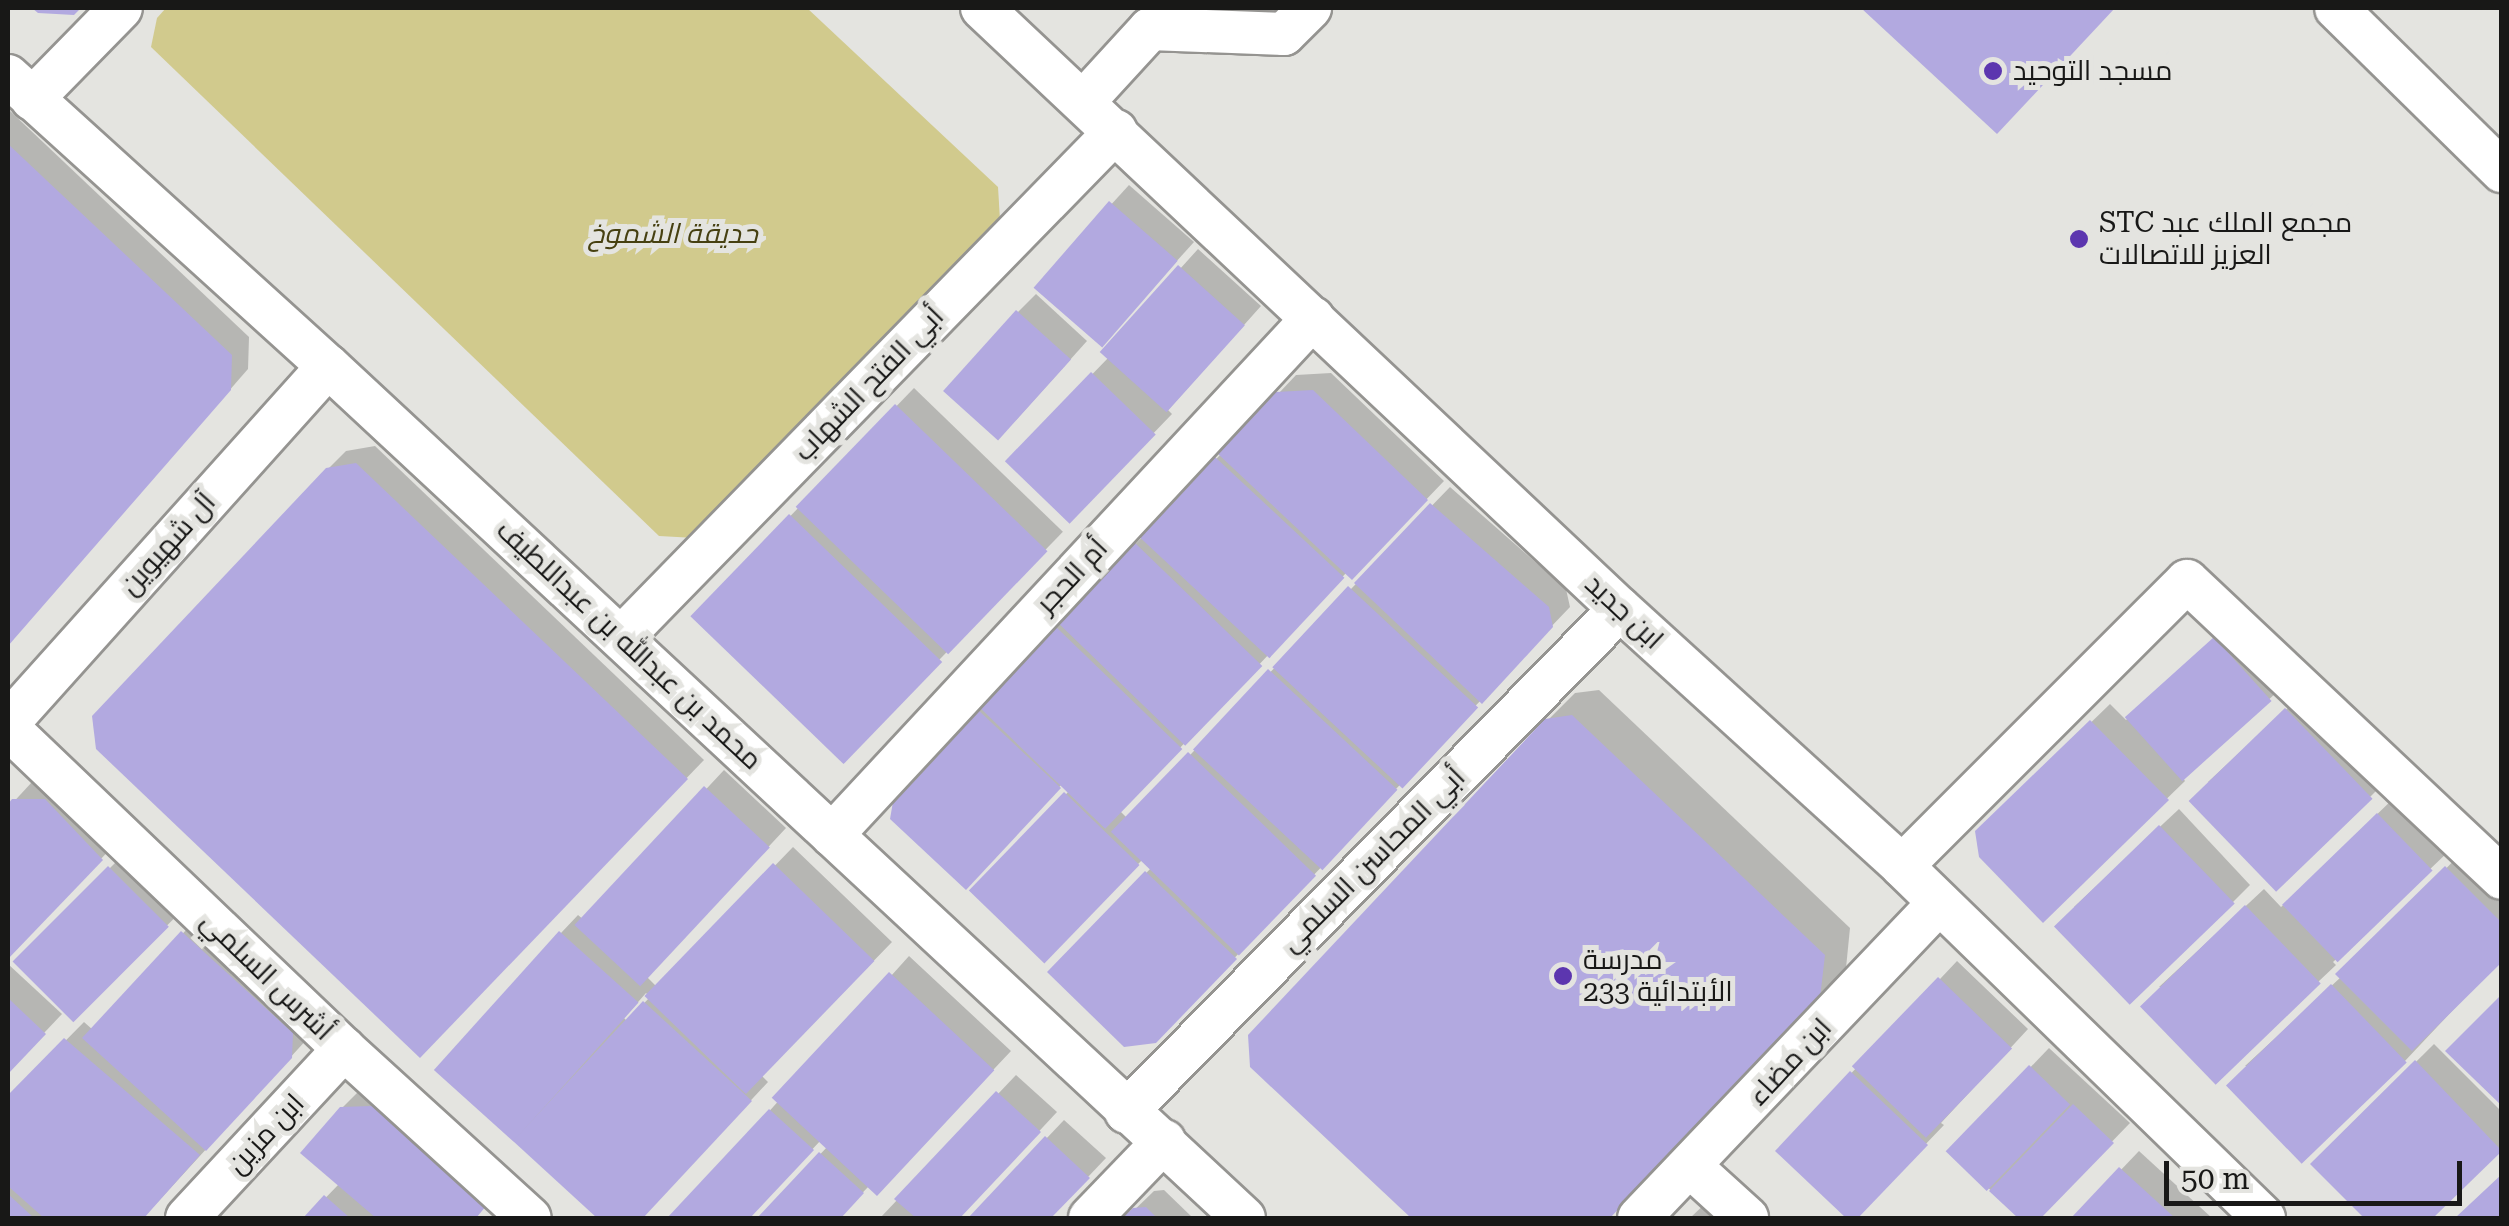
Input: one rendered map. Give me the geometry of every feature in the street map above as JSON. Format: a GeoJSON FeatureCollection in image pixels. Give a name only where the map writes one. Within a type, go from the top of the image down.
{"type":"FeatureCollection","features":[{"type":"Feature","properties":{"kind":"street"},"geometry":{"type":"LineString","coordinates":[[20,88],[121,8]]}},
{"type":"Feature","properties":{"kind":"street","name":"ابن جديد"},"geometry":{"type":"LineString","coordinates":[[982,8],[1085,100],[1620,609],[1902,866],[2264,1218]]}},
{"type":"Feature","properties":{"kind":"street"},"geometry":{"type":"LineString","coordinates":[[1085,100],[1150,30],[1284,34],[1310,8]]}},
{"type":"Feature","properties":{"kind":"street"},"geometry":{"type":"LineString","coordinates":[[2336,8],[2502,171]]}},
{"type":"Feature","properties":{"kind":"street","name":"محمد بن عبدالله بن عبداللطيف"},"geometry":{"type":"LineString","coordinates":[[20,88],[328,366],[1244,1218]]}},
{"type":"Feature","properties":{"kind":"street","name":"أبي الفتح الشهاب"},"geometry":{"type":"LineString","coordinates":[[622,638],[1116,132]]}},
{"type":"Feature","properties":{"kind":"street","name":"أم الحجر"},"geometry":{"type":"LineString","coordinates":[[832,835],[1313,318]]}},
{"type":"Feature","properties":{"kind":"street","name":"آل شهيوين"},"geometry":{"type":"LineString","coordinates":[[8,726],[328,366]]}},
{"type":"Feature","properties":{"kind":"street"},"geometry":{"type":"LineString","coordinates":[[1902,866],[2187,580],[2502,878]]}},
{"type":"Feature","properties":{"kind":"street","name":"أبي المحاسن السلمي"},"geometry":{"type":"LineString","coordinates":[[1126,1112],[1620,609]]}},
{"type":"Feature","properties":{"kind":"street","name":"أشرس السلمي"},"geometry":{"type":"LineString","coordinates":[[8,726],[344,1049],[530,1218]]}},
{"type":"Feature","properties":{"kind":"street","name":"ابن مضاء"},"geometry":{"type":"LineString","coordinates":[[1639,1218],[1940,903]]}},
{"type":"Feature","properties":{"kind":"street","name":"ابن مزين"},"geometry":{"type":"LineString","coordinates":[[188,1218],[344,1049]]}},
{"type":"Feature","properties":{"kind":"street"},"geometry":{"type":"LineString","coordinates":[[1090,1218],[1164,1140]]}},
{"type":"Feature","properties":{"kind":"street"},"geometry":{"type":"LineString","coordinates":[[1690,1167],[1747,1218]]}},
{"type":"Feature","properties":{"kind":"green space","name":"حديقة الشموخ"},"geometry":{"type":"Polygon","coordinates":[[[166,8],[807,8],[998,187],[1000,220],[695,538],[659,536],[151,47],[157,18],[166,8]]]}},
{"type":"Feature","properties":{"kind":"building"},"geometry":{"type":"Polygon","coordinates":[[[32,8],[81,8],[74,15],[38,13],[32,8]]]}},
{"type":"Feature","properties":{"kind":"building","name":"مسجد التوحيد"},"geometry":{"type":"Polygon","coordinates":[[[1861,8],[2115,8],[1997,134],[1861,8]]]}},
{"type":"Feature","properties":{"kind":"building"},"geometry":{"type":"Polygon","coordinates":[[[8,144],[232,355],[231,390],[8,646],[8,144]]]}},
{"type":"Feature","properties":{"kind":"building"},"geometry":{"type":"Polygon","coordinates":[[[1109,201],[1178,261],[1102,347],[1034,288],[1109,201]]]}},
{"type":"Feature","properties":{"kind":"building"},"geometry":{"type":"Polygon","coordinates":[[[1178,265],[1245,325],[1167,412],[1100,352],[1178,265]]]}},
{"type":"Feature","properties":{"kind":"building"},"geometry":{"type":"Polygon","coordinates":[[[1016,310],[1071,360],[998,441],[943,391],[1016,310]]]}},
{"type":"Feature","properties":{"kind":"building"},"geometry":{"type":"Polygon","coordinates":[[[1091,372],[1156,435],[1070,524],[1005,461],[1091,372]]]}},
{"type":"Feature","properties":{"kind":"building"},"geometry":{"type":"Polygon","coordinates":[[[1313,390],[1428,500],[1352,580],[1217,453],[1276,392],[1313,390]]]}},
{"type":"Feature","properties":{"kind":"building"},"geometry":{"type":"Polygon","coordinates":[[[895,404],[1048,551],[948,654],[796,507],[895,404]]]}},
{"type":"Feature","properties":{"kind":"building"},"geometry":{"type":"Polygon","coordinates":[[[1215,457],[1344,578],[1269,658],[1140,537],[1215,457]]]}},
{"type":"Feature","properties":{"kind":"building"},"geometry":{"type":"Polygon","coordinates":[[[356,463],[688,779],[420,1058],[96,749],[92,716],[326,468],[356,463]]]}},
{"type":"Feature","properties":{"kind":"building"},"geometry":{"type":"Polygon","coordinates":[[[1430,503],[1549,607],[1553,627],[1482,704],[1354,583],[1430,503]]]}},
{"type":"Feature","properties":{"kind":"building"},"geometry":{"type":"Polygon","coordinates":[[[789,514],[942,662],[844,764],[690,616],[789,514]]]}},
{"type":"Feature","properties":{"kind":"building"},"geometry":{"type":"Polygon","coordinates":[[[1135,543],[1262,666],[1185,746],[1058,623],[1135,543]]]}},
{"type":"Feature","properties":{"kind":"building"},"geometry":{"type":"Polygon","coordinates":[[[1348,586],[1478,707],[1402,789],[1272,667],[1348,586]]]}},
{"type":"Feature","properties":{"kind":"building"},"geometry":{"type":"Polygon","coordinates":[[[1055,626],[1182,749],[1105,829],[978,706],[1055,626]]]}},
{"type":"Feature","properties":{"kind":"building"},"geometry":{"type":"Polygon","coordinates":[[[2214,637],[2272,701],[2182,781],[2125,717],[2214,637]]]}},
{"type":"Feature","properties":{"kind":"building"},"geometry":{"type":"Polygon","coordinates":[[[1268,669],[1397,790],[1322,870],[1193,749],[1268,669]]]}},
{"type":"Feature","properties":{"kind":"building"},"geometry":{"type":"Polygon","coordinates":[[[976,708],[1061,788],[966,890],[890,819],[894,796],[976,708]]]}},
{"type":"Feature","properties":{"kind":"building"},"geometry":{"type":"Polygon","coordinates":[[[2285,708],[2373,799],[2276,892],[2189,801],[2285,708]]]}},
{"type":"Feature","properties":{"kind":"building","name":"مدرسة الأبتدائية 233"},"geometry":{"type":"Polygon","coordinates":[[[1572,715],[1825,955],[1820,998],[1610,1218],[1411,1218],[1250,1067],[1248,1035],[1545,719],[1572,715]]]}},
{"type":"Feature","properties":{"kind":"building"},"geometry":{"type":"Polygon","coordinates":[[[2090,720],[2169,800],[2043,923],[1979,857],[1975,831],[2090,720]]]}},
{"type":"Feature","properties":{"kind":"building"},"geometry":{"type":"Polygon","coordinates":[[[1188,752],[1316,876],[1239,955],[1111,832],[1188,752]]]}},
{"type":"Feature","properties":{"kind":"building"},"geometry":{"type":"Polygon","coordinates":[[[704,786],[770,847],[640,986],[574,925],[704,786]]]}},
{"type":"Feature","properties":{"kind":"building"},"geometry":{"type":"Polygon","coordinates":[[[1064,792],[1140,865],[1044,963],[969,891],[1064,792]]]}},
{"type":"Feature","properties":{"kind":"building"},"geometry":{"type":"Polygon","coordinates":[[[12,799],[45,799],[103,860],[8,959],[8,804],[12,799]]]}},
{"type":"Feature","properties":{"kind":"building"},"geometry":{"type":"Polygon","coordinates":[[[2377,813],[2433,871],[2338,962],[2282,905],[2377,813]]]}},
{"type":"Feature","properties":{"kind":"building"},"geometry":{"type":"Polygon","coordinates":[[[2159,825],[2235,903],[2130,1005],[2054,926],[2159,825]]]}},
{"type":"Feature","properties":{"kind":"building"},"geometry":{"type":"Polygon","coordinates":[[[773,863],[874,961],[746,1094],[644,996],[773,863]]]}},
{"type":"Feature","properties":{"kind":"building"},"geometry":{"type":"Polygon","coordinates":[[[108,866],[169,927],[73,1022],[13,961],[108,866]]]}},
{"type":"Feature","properties":{"kind":"building"},"geometry":{"type":"Polygon","coordinates":[[[2445,866],[2502,923],[2502,962],[2412,1051],[2335,974],[2445,866]]]}},
{"type":"Feature","properties":{"kind":"building"},"geometry":{"type":"Polygon","coordinates":[[[1145,871],[1237,959],[1156,1043],[1124,1047],[1047,972],[1145,871]]]}},
{"type":"Feature","properties":{"kind":"building"},"geometry":{"type":"Polygon","coordinates":[[[2245,905],[2321,983],[2216,1085],[2140,1006],[2245,905]]]}},
{"type":"Feature","properties":{"kind":"building"},"geometry":{"type":"Polygon","coordinates":[[[181,931],[293,1033],[292,1058],[206,1151],[82,1038],[181,931]]]}},
{"type":"Feature","properties":{"kind":"building"},"geometry":{"type":"Polygon","coordinates":[[[559,931],[639,1003],[513,1142],[434,1070],[559,931]]]}},
{"type":"Feature","properties":{"kind":"building"},"geometry":{"type":"Polygon","coordinates":[[[889,972],[994,1070],[877,1196],[772,1098],[889,972]]]}},
{"type":"Feature","properties":{"kind":"building"},"geometry":{"type":"Polygon","coordinates":[[[1938,977],[2012,1049],[1926,1138],[1852,1066],[1938,977]]]}},
{"type":"Feature","properties":{"kind":"building"},"geometry":{"type":"Polygon","coordinates":[[[2331,984],[2407,1062],[2302,1164],[2226,1085],[2331,984]]]}},
{"type":"Feature","properties":{"kind":"building"},"geometry":{"type":"Polygon","coordinates":[[[2502,994],[2502,1106],[2445,1051],[2502,994]]]}},
{"type":"Feature","properties":{"kind":"building"},"geometry":{"type":"Polygon","coordinates":[[[8,998],[46,1034],[8,1074],[8,998]]]}},
{"type":"Feature","properties":{"kind":"building"},"geometry":{"type":"Polygon","coordinates":[[[643,1001],[752,1101],[643,1218],[597,1218],[513,1141],[643,1001]]]}},
{"type":"Feature","properties":{"kind":"building"},"geometry":{"type":"Polygon","coordinates":[[[64,1038],[200,1155],[144,1218],[44,1218],[8,1186],[8,1095],[64,1038]]]}},
{"type":"Feature","properties":{"kind":"building"},"geometry":{"type":"Polygon","coordinates":[[[2415,1060],[2502,1151],[2433,1218],[2364,1218],[2310,1164],[2415,1060]]]}},
{"type":"Feature","properties":{"kind":"building"},"geometry":{"type":"Polygon","coordinates":[[[2029,1065],[2070,1105],[1987,1191],[1946,1151],[2029,1065]]]}},
{"type":"Feature","properties":{"kind":"building"},"geometry":{"type":"Polygon","coordinates":[[[1850,1071],[1928,1145],[1858,1218],[1846,1218],[1775,1151],[1850,1071]]]}},
{"type":"Feature","properties":{"kind":"building"},"geometry":{"type":"Polygon","coordinates":[[[996,1091],[1041,1132],[960,1218],[916,1218],[894,1199],[996,1091]]]}},
{"type":"Feature","properties":{"kind":"building"},"geometry":{"type":"Polygon","coordinates":[[[2073,1104],[2114,1143],[2041,1218],[2018,1218],[1989,1191],[2073,1104]]]}},
{"type":"Feature","properties":{"kind":"building"},"geometry":{"type":"Polygon","coordinates":[[[372,1106],[487,1205],[476,1218],[376,1218],[300,1153],[340,1107],[372,1106]]]}},
{"type":"Feature","properties":{"kind":"building"},"geometry":{"type":"Polygon","coordinates":[[[769,1109],[814,1150],[750,1218],[667,1218],[769,1109]]]}},
{"type":"Feature","properties":{"kind":"building"},"geometry":{"type":"Polygon","coordinates":[[[1045,1136],[1090,1178],[1051,1218],[968,1218],[1045,1136]]]}},
{"type":"Feature","properties":{"kind":"building"},"geometry":{"type":"Polygon","coordinates":[[[819,1152],[864,1193],[841,1218],[757,1218],[819,1152]]]}},
{"type":"Feature","properties":{"kind":"building"},"geometry":{"type":"Polygon","coordinates":[[[2119,1167],[2175,1218],[2071,1218],[2119,1167]]]}},
{"type":"Feature","properties":{"kind":"building"},"geometry":{"type":"Polygon","coordinates":[[[2502,1174],[2502,1218],[2455,1218],[2502,1174]]]}},
{"type":"Feature","properties":{"kind":"building"},"geometry":{"type":"Polygon","coordinates":[[[8,1194],[34,1218],[8,1218],[8,1194]]]}},
{"type":"Feature","properties":{"kind":"building"},"geometry":{"type":"Polygon","coordinates":[[[324,1195],[350,1218],[303,1218],[324,1195]]]}},
{"type":"Feature","properties":{"kind":"building"},"geometry":{"type":"Polygon","coordinates":[[[1146,1207],[1157,1218],[1122,1218],[1133,1208],[1146,1207]]]}},
{"type":"Feature","properties":{"kind":"place","name":"مسجد التوحيد"},"geometry":{"type":"Point","coordinates":[1993,71]}},
{"type":"Feature","properties":{"kind":"place","name":"STC مجمع الملك عبد العزيز للاتصالات"},"geometry":{"type":"Point","coordinates":[2079,239]}},
{"type":"Feature","properties":{"kind":"place","name":"مدرسة الأبتدائية 233"},"geometry":{"type":"Point","coordinates":[1563,976]}}]}
